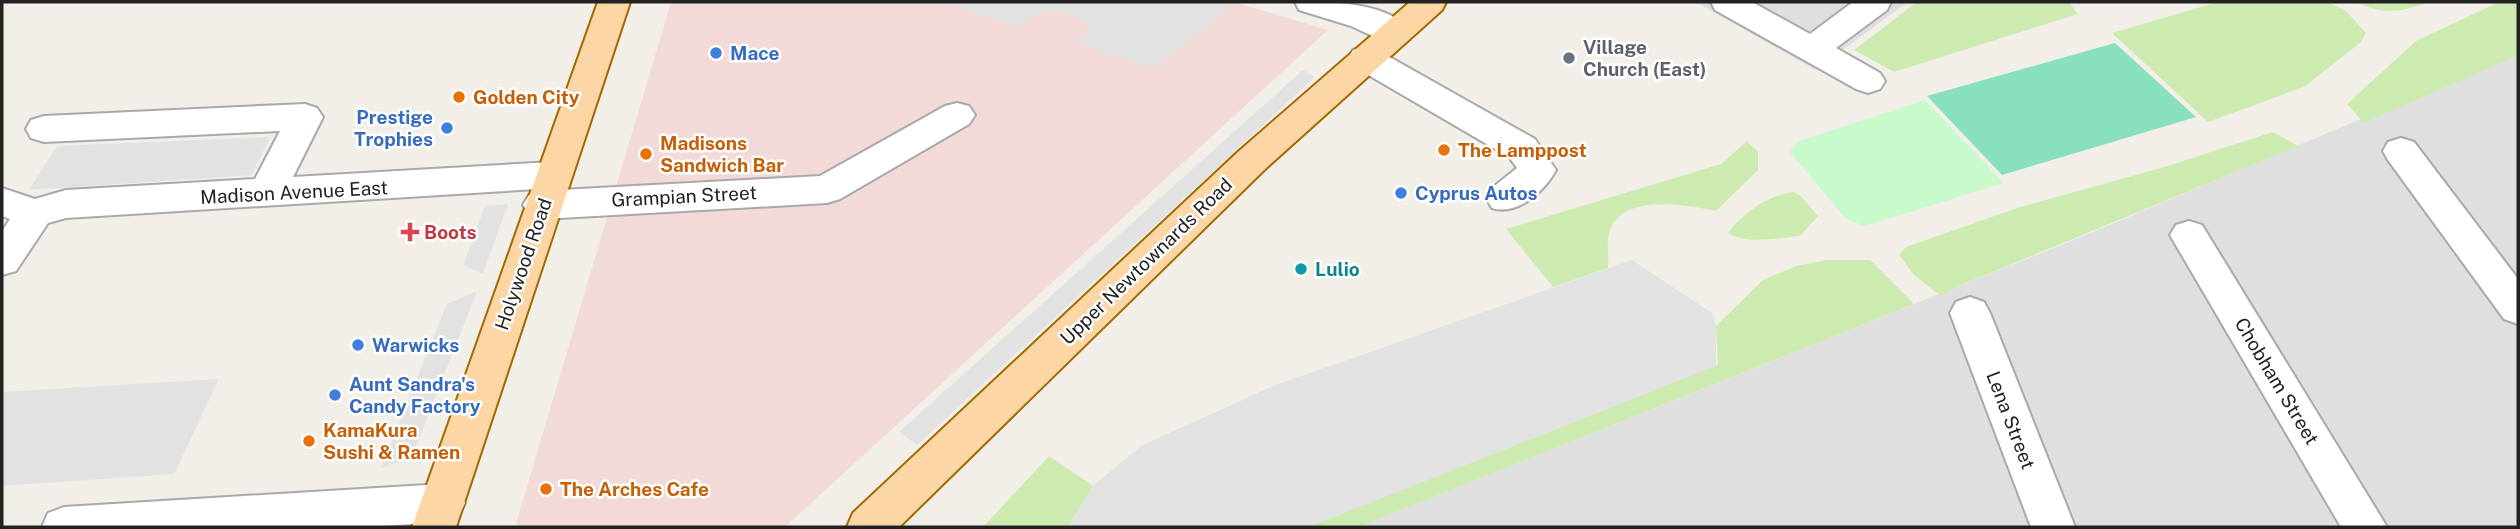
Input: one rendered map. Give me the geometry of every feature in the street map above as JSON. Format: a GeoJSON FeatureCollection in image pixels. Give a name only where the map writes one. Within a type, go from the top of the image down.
{"type":"FeatureCollection","features":[{"type":"Feature","properties":{"kind":"main road","name":"Holywood Road"},"geometry":{"type":"LineString","coordinates":[[439,515],[614,2]]}},
{"type":"Feature","properties":{"kind":"main road","name":"Upper Newtownards Road"},"geometry":{"type":"LineString","coordinates":[[869,527],[1241,170],[1430,2]]}},
{"type":"Feature","properties":{"kind":"street"},"geometry":{"type":"LineString","coordinates":[[1311,2],[1363,18],[1379,45],[1522,148],[1538,170],[1504,198]]}},
{"type":"Feature","properties":{"kind":"street"},"geometry":{"type":"LineString","coordinates":[[1727,2],[1868,81]]}},
{"type":"Feature","properties":{"kind":"street"},"geometry":{"type":"LineString","coordinates":[[1812,49],[1875,2]]}},
{"type":"Feature","properties":{"kind":"street","name":"Grampian Street"},"geometry":{"type":"LineString","coordinates":[[548,190],[827,188],[957,115]]}},
{"type":"Feature","properties":{"kind":"street"},"geometry":{"type":"LineString","coordinates":[[44,129],[305,117],[266,194]]}},
{"type":"Feature","properties":{"kind":"street"},"geometry":{"type":"LineString","coordinates":[[2401,151],[2518,308]]}},
{"type":"Feature","properties":{"kind":"street","name":"Madison Avenue East"},"geometry":{"type":"LineString","coordinates":[[19,208],[266,194],[548,190]]}},
{"type":"Feature","properties":{"kind":"street"},"geometry":{"type":"LineString","coordinates":[[2,260],[19,208]]}},
{"type":"Feature","properties":{"kind":"street","name":"Chobham Street"},"geometry":{"type":"LineString","coordinates":[[2189,235],[2365,527]]}},
{"type":"Feature","properties":{"kind":"street","name":"Lena Street"},"geometry":{"type":"LineString","coordinates":[[1970,313],[2053,527]]}},
{"type":"Feature","properties":{"kind":"street"},"geometry":{"type":"LineString","coordinates":[[64,527],[439,515]]}},
{"type":"Feature","properties":{"kind":"shaded area"},"geometry":{"type":"Polygon","coordinates":[[[671,2],[1234,2],[1328,30],[785,527],[515,527],[671,2]]]}},
{"type":"Feature","properties":{"kind":"shaded area"},"geometry":{"type":"Polygon","coordinates":[[[941,2],[1228,4],[1221,14],[1154,68],[1078,44],[1093,24],[1057,10],[1030,16],[1020,26],[941,2]]]}},
{"type":"Feature","properties":{"kind":"shaded area"},"geometry":{"type":"Polygon","coordinates":[[[1696,2],[1908,2],[1815,70],[1696,2]]]}},
{"type":"Feature","properties":{"kind":"shaded area"},"geometry":{"type":"Polygon","coordinates":[[[2518,53],[2518,527],[1359,527],[2064,244],[2518,53]]]}},
{"type":"Feature","properties":{"kind":"shaded area"},"geometry":{"type":"Polygon","coordinates":[[[1303,70],[1315,77],[917,445],[899,432],[1303,70]]]}},
{"type":"Feature","properties":{"kind":"shaded area"},"geometry":{"type":"Polygon","coordinates":[[[270,137],[252,175],[29,190],[57,146],[270,137]]]}},
{"type":"Feature","properties":{"kind":"shaded area"},"geometry":{"type":"Polygon","coordinates":[[[508,204],[483,274],[463,265],[485,206],[508,204]]]}},
{"type":"Feature","properties":{"kind":"shaded area"},"geometry":{"type":"Polygon","coordinates":[[[1632,260],[1712,313],[1716,326],[1716,366],[1309,527],[1068,527],[1093,486],[1141,446],[1273,386],[1632,260]]]}},
{"type":"Feature","properties":{"kind":"shaded area"},"geometry":{"type":"Polygon","coordinates":[[[477,291],[412,457],[381,468],[447,304],[477,291]]]}},
{"type":"Feature","properties":{"kind":"shaded area"},"geometry":{"type":"Polygon","coordinates":[[[219,379],[174,474],[2,486],[2,392],[219,379]]]}},
{"type":"Feature","properties":{"kind":"green space"},"geometry":{"type":"Polygon","coordinates":[[[1917,2],[2069,2],[2078,14],[1894,72],[1854,50],[1917,2]]]}},
{"type":"Feature","properties":{"kind":"green space"},"geometry":{"type":"Polygon","coordinates":[[[2218,2],[2327,2],[2345,10],[2366,33],[2361,42],[2304,87],[2208,122],[2112,33],[2218,2]]]}},
{"type":"Feature","properties":{"kind":"green space"},"geometry":{"type":"Polygon","coordinates":[[[2355,2],[2429,2],[2384,11],[2355,2]]]}},
{"type":"Feature","properties":{"kind":"green space"},"geometry":{"type":"Polygon","coordinates":[[[2499,2],[2518,2],[2518,55],[2364,123],[2347,104],[2416,41],[2499,2]]]}},
{"type":"Feature","properties":{"kind":"green space"},"geometry":{"type":"Polygon","coordinates":[[[2115,43],[2196,117],[2002,175],[1927,96],[2115,43]]]}},
{"type":"Feature","properties":{"kind":"green space"},"geometry":{"type":"Polygon","coordinates":[[[1925,100],[2004,183],[1865,226],[1846,219],[1790,152],[1799,141],[1925,100]]]}},
{"type":"Feature","properties":{"kind":"green space"},"geometry":{"type":"Polygon","coordinates":[[[2273,132],[2298,146],[1959,286],[1941,296],[1915,276],[1899,255],[1906,247],[2020,207],[2161,168],[2273,132]]]}},
{"type":"Feature","properties":{"kind":"green space"},"geometry":{"type":"Polygon","coordinates":[[[1747,141],[1758,152],[1758,170],[1716,211],[1657,204],[1642,206],[1617,218],[1609,234],[1608,268],[1553,287],[1506,229],[1721,164],[1747,141]]]}},
{"type":"Feature","properties":{"kind":"green space"},"geometry":{"type":"Polygon","coordinates":[[[1793,192],[1801,196],[1818,216],[1800,236],[1754,240],[1728,233],[1741,218],[1757,206],[1774,197],[1793,192]]]}},
{"type":"Feature","properties":{"kind":"green space"},"geometry":{"type":"Polygon","coordinates":[[[1827,260],[1870,260],[1914,304],[1359,527],[1298,527],[1718,365],[1716,326],[1763,280],[1796,266],[1827,260]]]}},
{"type":"Feature","properties":{"kind":"green space"},"geometry":{"type":"Polygon","coordinates":[[[1049,456],[1093,486],[1068,527],[983,527],[1049,456]]]}},
{"type":"Feature","properties":{"kind":"place","name":"Mace"},"geometry":{"type":"Point","coordinates":[716,53]}},
{"type":"Feature","properties":{"kind":"place","name":"Village Church (East)"},"geometry":{"type":"Point","coordinates":[1569,58]}},
{"type":"Feature","properties":{"kind":"place","name":"Golden City"},"geometry":{"type":"Point","coordinates":[459,97]}},
{"type":"Feature","properties":{"kind":"place","name":"Prestige Trophies"},"geometry":{"type":"Point","coordinates":[447,128]}},
{"type":"Feature","properties":{"kind":"place","name":"The Lamppost"},"geometry":{"type":"Point","coordinates":[1444,150]}},
{"type":"Feature","properties":{"kind":"place","name":"Madisons Sandwich Bar"},"geometry":{"type":"Point","coordinates":[646,154]}},
{"type":"Feature","properties":{"kind":"place","name":"Cyprus Autos"},"geometry":{"type":"Point","coordinates":[1401,193]}},
{"type":"Feature","properties":{"kind":"place","name":"Boots"},"geometry":{"type":"Point","coordinates":[410,232]}},
{"type":"Feature","properties":{"kind":"place","name":"Lulio"},"geometry":{"type":"Point","coordinates":[1301,269]}},
{"type":"Feature","properties":{"kind":"place","name":"Warwicks"},"geometry":{"type":"Point","coordinates":[358,345]}},
{"type":"Feature","properties":{"kind":"place","name":"Aunt Sandra's Candy Factory"},"geometry":{"type":"Point","coordinates":[335,395]}},
{"type":"Feature","properties":{"kind":"place","name":"KamaKura Sushi & Ramen"},"geometry":{"type":"Point","coordinates":[309,441]}},
{"type":"Feature","properties":{"kind":"place","name":"The Arches Cafe"},"geometry":{"type":"Point","coordinates":[546,489]}}]}
